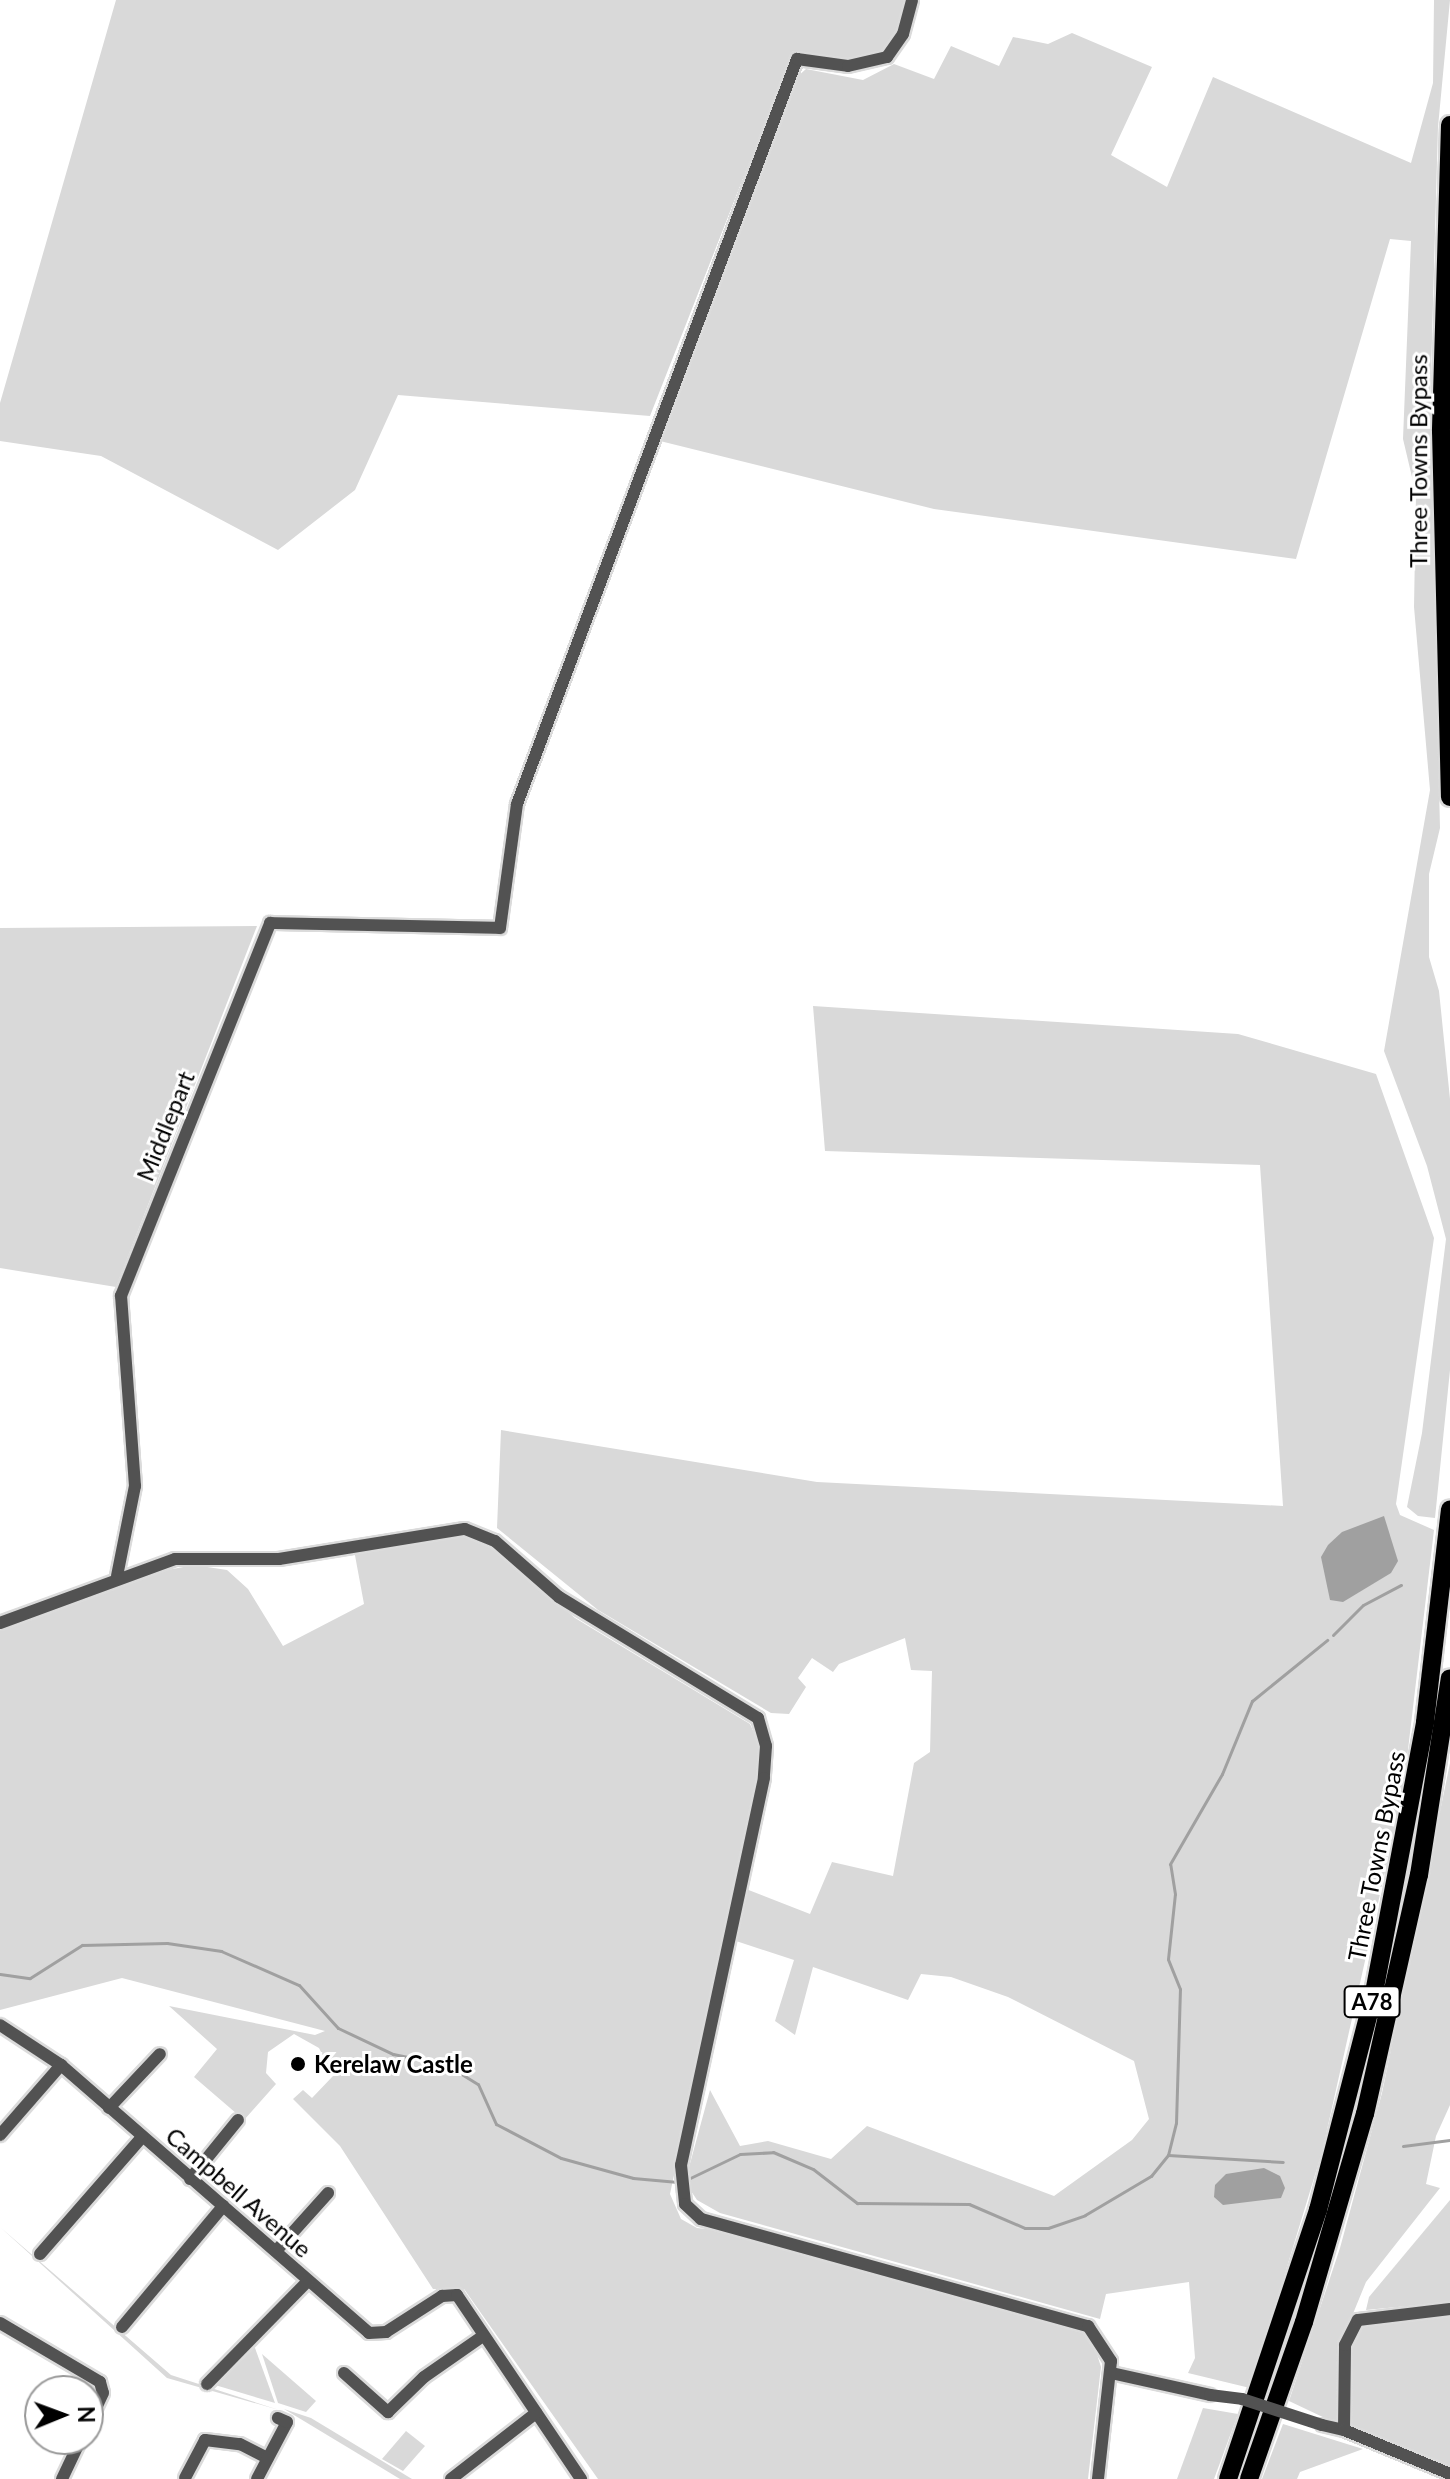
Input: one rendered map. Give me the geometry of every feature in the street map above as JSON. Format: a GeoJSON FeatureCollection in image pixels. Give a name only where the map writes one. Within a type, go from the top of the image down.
{"type":"FeatureCollection","features":[{"type":"Feature","properties":{"kind":"highway","name":"Three Towns Bypass"},"geometry":{"type":"LineString","coordinates":[[1450,125],[1441,431],[1450,797]]}},
{"type":"Feature","properties":{"kind":"highway","name":"Three Towns Bypass"},"geometry":{"type":"LineString","coordinates":[[1228,2479],[1318,2210],[1373,1998],[1425,1722],[1450,1509]]}},
{"type":"Feature","properties":{"kind":"highway","name":"Three Towns Bypass"},"geometry":{"type":"LineString","coordinates":[[1249,2479],[1304,2322],[1368,2100],[1419,1875],[1450,1678]]}},
{"type":"Feature","properties":{"kind":"street","name":"Middlepart"},"geometry":{"type":"LineString","coordinates":[[117,1576],[135,1486],[121,1296],[270,923],[500,928],[517,804],[797,59],[848,66],[887,57],[903,34],[912,0]]}},
{"type":"Feature","properties":{"kind":"street"},"geometry":{"type":"LineString","coordinates":[[0,1623],[117,1576],[189,1557],[279,1559],[449,1528],[480,1532],[559,1597],[758,1718],[766,1746],[764,1778],[680,2174],[685,2204],[701,2219],[1081,2322],[1107,2349],[1111,2373],[1098,2479]]}},
{"type":"Feature","properties":{"kind":"street","name":"Campbell Avenue"},"geometry":{"type":"LineString","coordinates":[[0,2025],[61,2065],[373,2334],[386,2332],[442,2296],[457,2295],[483,2336]]}},
{"type":"Feature","properties":{"kind":"street"},"geometry":{"type":"LineString","coordinates":[[109,2108],[160,2054]]}},
{"type":"Feature","properties":{"kind":"street"},"geometry":{"type":"LineString","coordinates":[[0,2135],[61,2065]]}},
{"type":"Feature","properties":{"kind":"street"},"geometry":{"type":"LineString","coordinates":[[190,2179],[238,2120]]}},
{"type":"Feature","properties":{"kind":"street"},"geometry":{"type":"LineString","coordinates":[[40,2254],[142,2137]]}},
{"type":"Feature","properties":{"kind":"street"},"geometry":{"type":"LineString","coordinates":[[276,2251],[328,2193]]}},
{"type":"Feature","properties":{"kind":"street"},"geometry":{"type":"LineString","coordinates":[[122,2327],[223,2206]]}},
{"type":"Feature","properties":{"kind":"street"},"geometry":{"type":"LineString","coordinates":[[207,2384],[308,2281]]}},
{"type":"Feature","properties":{"kind":"street"},"geometry":{"type":"LineString","coordinates":[[1344,2430],[1348,2331],[1363,2317],[1450,2309]]}},
{"type":"Feature","properties":{"kind":"street"},"geometry":{"type":"LineString","coordinates":[[0,2323],[88,2375]]}},
{"type":"Feature","properties":{"kind":"street"},"geometry":{"type":"LineString","coordinates":[[344,2373],[388,2412],[424,2377],[483,2336],[581,2479]]}},
{"type":"Feature","properties":{"kind":"street"},"geometry":{"type":"LineString","coordinates":[[1111,2373],[1257,2403],[1344,2430],[1450,2474]]}},
{"type":"Feature","properties":{"kind":"street"},"geometry":{"type":"LineString","coordinates":[[451,2479],[536,2413]]}},
{"type":"Feature","properties":{"kind":"street"},"geometry":{"type":"LineString","coordinates":[[257,2479],[287,2422],[278,2418]]}},
{"type":"Feature","properties":{"kind":"street"},"geometry":{"type":"LineString","coordinates":[[185,2478],[205,2440],[240,2444],[268,2458]]}},
{"type":"Feature","properties":{"kind":"street"},"geometry":{"type":"LineString","coordinates":[[62,2479],[73,2455]]}},
{"type":"Feature","properties":{"kind":"shaded area"},"geometry":{"type":"Polygon","coordinates":[[[116,0],[908,0],[898,33],[881,53],[848,61],[793,51],[650,416],[398,395],[355,490],[278,550],[101,456],[0,441],[0,403],[116,0]]]}},
{"type":"Feature","properties":{"kind":"shaded area"},"geometry":{"type":"Polygon","coordinates":[[[1434,0],[1450,0],[1438,127],[1430,410],[1440,828],[1429,874],[1429,957],[1439,991],[1450,1099],[1450,1370],[1435,1518],[1418,1516],[1407,1507],[1422,1433],[1446,1239],[1427,1166],[1384,1051],[1430,790],[1414,607],[1416,494],[1403,439],[1411,241],[1390,239],[1296,559],[934,509],[660,441],[797,77],[806,69],[863,80],[894,64],[934,79],[951,46],[999,66],[1013,37],[1048,44],[1072,33],[1152,67],[1111,155],[1167,187],[1213,77],[1411,163],[1433,83],[1434,0]]]}},
{"type":"Feature","properties":{"kind":"shaded area"},"geometry":{"type":"Polygon","coordinates":[[[257,926],[116,1287],[0,1268],[0,928],[257,926]]]}},
{"type":"Feature","properties":{"kind":"shaded area"},"geometry":{"type":"Polygon","coordinates":[[[813,1006],[1238,1034],[1376,1074],[1434,1238],[1396,1504],[1400,1515],[1434,1530],[1403,1792],[1322,2152],[1250,2388],[1188,2373],[1195,2358],[1189,2282],[1106,2294],[1100,2319],[720,2213],[697,2200],[685,2182],[710,2090],[740,2146],[768,2141],[831,2159],[867,2126],[1054,2196],[1132,2140],[1149,2119],[1134,2061],[1008,1997],[951,1977],[921,1974],[908,2000],[813,1967],[795,2035],[775,2021],[794,1960],[736,1941],[746,1889],[810,1914],[832,1862],[893,1876],[914,1763],[930,1752],[932,1671],[911,1670],[905,1638],[839,1664],[833,1672],[812,1658],[798,1678],[806,1687],[789,1714],[771,1713],[598,1610],[497,1528],[501,1430],[817,1482],[1283,1506],[1260,1165],[825,1151],[813,1006]]]}},
{"type":"Feature","properties":{"kind":"shaded area"},"geometry":{"type":"Polygon","coordinates":[[[1384,1516],[1398,1561],[1391,1573],[1343,1602],[1330,1600],[1321,1557],[1328,1545],[1342,1532],[1384,1516]]]}},
{"type":"Feature","properties":{"kind":"shaded area"},"geometry":{"type":"Polygon","coordinates":[[[448,1533],[484,1540],[575,1618],[750,1724],[760,1746],[758,1779],[670,2194],[681,2219],[697,2228],[726,2231],[1083,2331],[1093,2342],[1101,2367],[1088,2479],[598,2479],[464,2289],[433,2289],[340,2146],[293,2099],[303,2090],[312,2098],[333,2076],[319,2048],[294,2034],[268,2052],[266,2073],[276,2084],[244,2120],[194,2077],[217,2049],[169,2006],[315,2035],[325,2031],[122,1978],[0,2010],[0,1631],[157,1572],[194,1565],[227,1570],[248,1589],[283,1646],[364,1604],[354,1550],[448,1533]]]}},
{"type":"Feature","properties":{"kind":"shaded area"},"geometry":{"type":"Polygon","coordinates":[[[1450,1763],[1450,2105],[1436,2136],[1426,2184],[1440,2188],[1366,2282],[1343,2338],[1338,2421],[1289,2401],[1340,2248],[1382,2093],[1450,1763]]]}},
{"type":"Feature","properties":{"kind":"shaded area"},"geometry":{"type":"Polygon","coordinates":[[[1264,2168],[1280,2176],[1285,2188],[1281,2198],[1223,2205],[1214,2197],[1215,2185],[1226,2174],[1264,2168]]]}},
{"type":"Feature","properties":{"kind":"shaded area"},"geometry":{"type":"Polygon","coordinates":[[[1450,2200],[1450,2302],[1366,2310],[1369,2297],[1450,2200]]]}},
{"type":"Feature","properties":{"kind":"shaded area"},"geometry":{"type":"Polygon","coordinates":[[[0,2227],[171,2375],[279,2410],[167,2378],[0,2227]]]}},
{"type":"Feature","properties":{"kind":"shaded area"},"geometry":{"type":"Polygon","coordinates":[[[1450,2314],[1450,2469],[1350,2427],[1352,2339],[1359,2327],[1367,2322],[1450,2314]]]}},
{"type":"Feature","properties":{"kind":"shaded area"},"geometry":{"type":"Polygon","coordinates":[[[255,2348],[275,2403],[215,2385],[255,2348]]]}},
{"type":"Feature","properties":{"kind":"shaded area"},"geometry":{"type":"Polygon","coordinates":[[[262,2354],[316,2401],[306,2412],[278,2403],[262,2354]]]}},
{"type":"Feature","properties":{"kind":"shaded area"},"geometry":{"type":"Polygon","coordinates":[[[1203,2408],[1238,2414],[1214,2479],[1177,2479],[1203,2408]]]}},
{"type":"Feature","properties":{"kind":"shaded area"},"geometry":{"type":"Polygon","coordinates":[[[284,2409],[311,2418],[412,2479],[400,2479],[284,2409]]]}},
{"type":"Feature","properties":{"kind":"shaded area"},"geometry":{"type":"Polygon","coordinates":[[[1283,2424],[1363,2449],[1300,2472],[1297,2479],[1262,2479],[1283,2424]]]}},
{"type":"Feature","properties":{"kind":"shaded area"},"geometry":{"type":"Polygon","coordinates":[[[406,2431],[425,2446],[403,2471],[382,2459],[406,2431]]]}},
{"type":"Feature","properties":{"kind":"waterway"},"geometry":{"type":"LineString","coordinates":[[1333,1635],[1363,1605],[1401,1585]]}},
{"type":"Feature","properties":{"kind":"waterway"},"geometry":{"type":"LineString","coordinates":[[686,2180],[740,2154],[773,2152],[813,2169],[857,2203],[969,2204],[1025,2228],[1048,2228],[1085,2215],[1151,2176],[1168,2155],[1176,2123],[1180,1989],[1168,1959],[1175,1894],[1170,1864],[1222,1774],[1252,1701],[1327,1640]]}},
{"type":"Feature","properties":{"kind":"waterway"},"geometry":{"type":"LineString","coordinates":[[0,1974],[30,1978],[82,1945],[167,1943],[221,1951],[299,1985],[338,2028],[393,2054],[447,2065],[478,2084],[496,2124],[561,2158],[633,2178],[678,2182]]}},
{"type":"Feature","properties":{"kind":"waterway"},"geometry":{"type":"LineString","coordinates":[[1403,2146],[1450,2140]]}},
{"type":"Feature","properties":{"kind":"waterway"},"geometry":{"type":"LineString","coordinates":[[1168,2155],[1283,2162]]}},
{"type":"Feature","properties":{"kind":"place","name":"Kerelaw Castle"},"geometry":{"type":"Point","coordinates":[298,2064]}}]}
